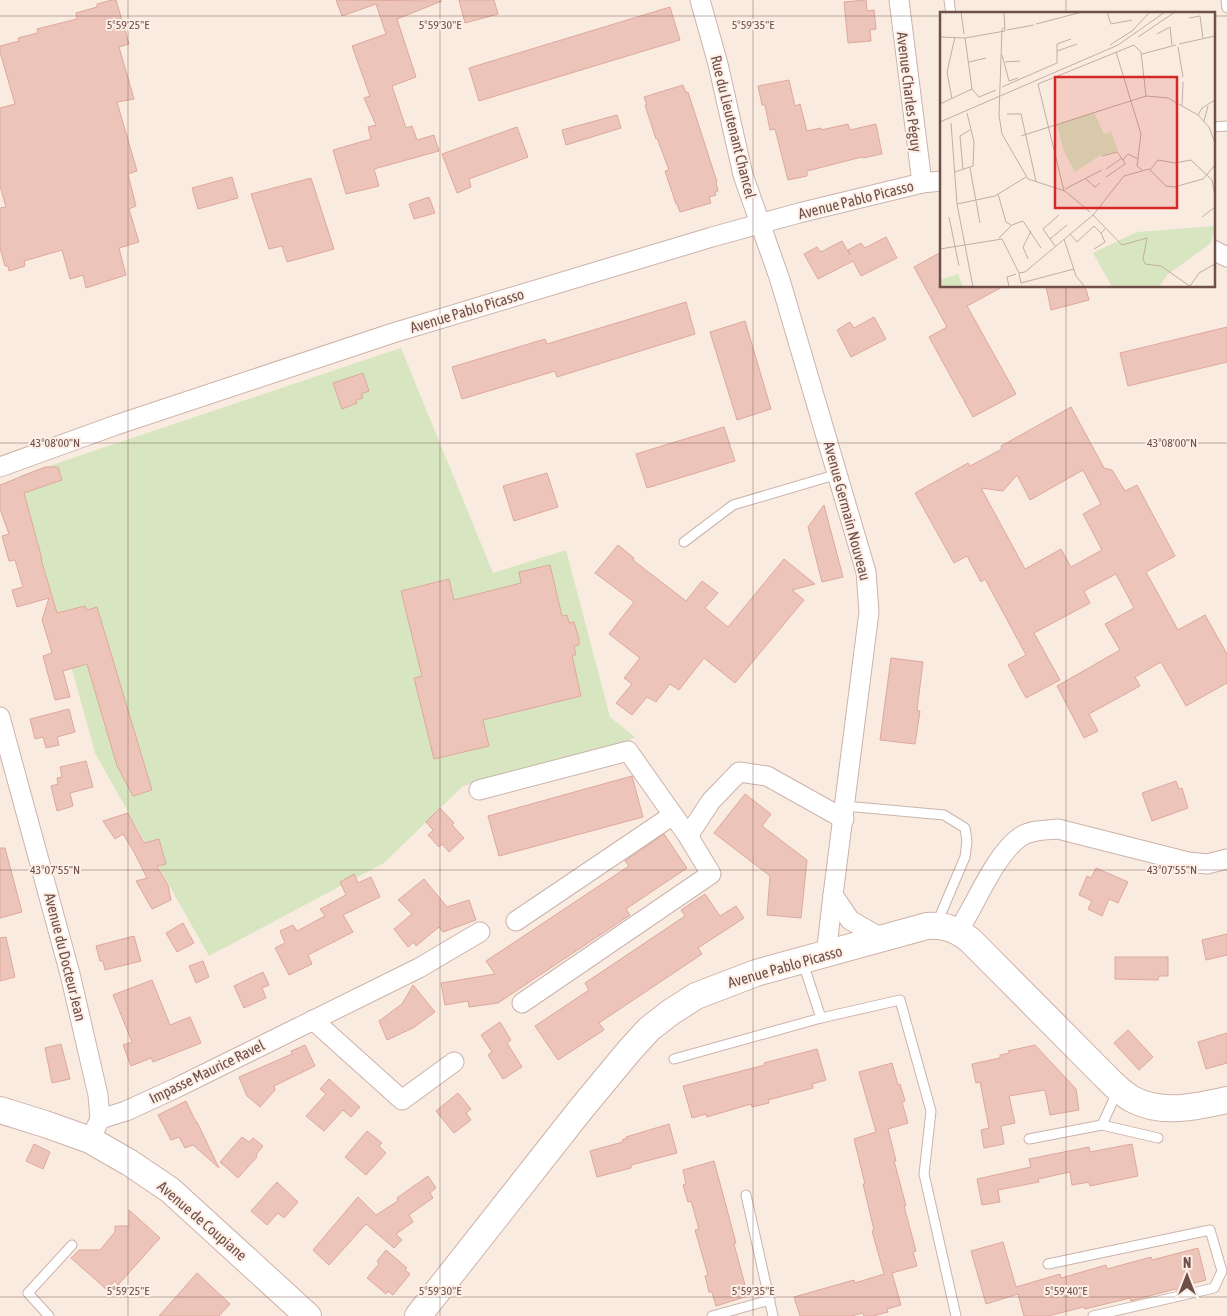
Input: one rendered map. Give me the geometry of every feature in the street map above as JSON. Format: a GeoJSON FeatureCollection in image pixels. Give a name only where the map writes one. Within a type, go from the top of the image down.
{"type":"FeatureCollection","features":[{"type":"Feature","properties":{"kind":"main road","name":"Avenue Pablo Picasso"},"geometry":{"type":"LineString","coordinates":[[418,1316],[629,1050],[649,1029],[671,1012],[703,993],[756,973],[927,926],[947,928]]}},
{"type":"Feature","properties":{"kind":"main road"},"geometry":{"type":"LineString","coordinates":[[947,928],[984,953],[1118,1089],[1132,1099],[1150,1106],[1174,1108],[1198,1106],[1227,1100]]}},
{"type":"Feature","properties":{"kind":"main road","name":"Avenue de Coupiane"},"geometry":{"type":"LineString","coordinates":[[0,1110],[45,1124],[95,1130],[130,1163],[170,1190],[308,1316]]}},
{"type":"Feature","properties":{"kind":"street","name":"Rue du Lieutenant Chancel"},"geometry":{"type":"LineString","coordinates":[[700,0],[718,64],[743,175],[760,225]]}},
{"type":"Feature","properties":{"kind":"street","name":"Avenue Charles Péguy"},"geometry":{"type":"LineString","coordinates":[[899,0],[922,183]]}},
{"type":"Feature","properties":{"kind":"street","name":"Avenue Pablo Picasso"},"geometry":{"type":"LineString","coordinates":[[0,467],[116,425],[393,334],[712,237],[799,213],[922,183],[940,181]]}},
{"type":"Feature","properties":{"kind":"street","name":"Avenue Germain Nouveau"},"geometry":{"type":"LineString","coordinates":[[760,225],[780,280],[866,572],[869,612],[834,895],[814,958]]}},
{"type":"Feature","properties":{"kind":"street"},"geometry":{"type":"LineString","coordinates":[[1214,250],[1227,257]]}},
{"type":"Feature","properties":{"kind":"street","name":"Avenue du Docteur Jean"},"geometry":{"type":"LineString","coordinates":[[0,717],[70,974],[98,1095],[95,1130]]}},
{"type":"Feature","properties":{"kind":"street"},"geometry":{"type":"LineString","coordinates":[[478,790],[628,751],[688,836],[711,874],[522,1003]]}},
{"type":"Feature","properties":{"kind":"street"},"geometry":{"type":"LineString","coordinates":[[688,836],[710,801],[739,772],[767,776],[844,813]]}},
{"type":"Feature","properties":{"kind":"street"},"geometry":{"type":"LineString","coordinates":[[516,921],[673,815]]}},
{"type":"Feature","properties":{"kind":"street"},"geometry":{"type":"LineString","coordinates":[[947,928],[1003,853],[1021,836],[1040,830],[1058,829],[1188,862],[1207,864],[1227,859]]}},
{"type":"Feature","properties":{"kind":"street"},"geometry":{"type":"LineString","coordinates":[[834,895],[850,920],[883,939]]}},
{"type":"Feature","properties":{"kind":"street","name":"Impasse Maurice Ravel"},"geometry":{"type":"LineString","coordinates":[[95,1130],[126,1110],[176,1088],[419,968],[480,932]]}},
{"type":"Feature","properties":{"kind":"street"},"geometry":{"type":"LineString","coordinates":[[313,1020],[402,1100],[454,1062]]}},
{"type":"Feature","properties":{"kind":"lane"},"geometry":{"type":"LineString","coordinates":[[1226,0],[1227,8]]}},
{"type":"Feature","properties":{"kind":"lane"},"geometry":{"type":"LineString","coordinates":[[1214,127],[1227,126]]}},
{"type":"Feature","properties":{"kind":"lane"},"geometry":{"type":"LineString","coordinates":[[684,542],[733,505],[838,474]]}},
{"type":"Feature","properties":{"kind":"lane"},"geometry":{"type":"LineString","coordinates":[[844,813],[944,815],[964,828],[967,841],[965,857],[947,928]]}},
{"type":"Feature","properties":{"kind":"lane"},"geometry":{"type":"LineString","coordinates":[[814,958],[821,1018]]}},
{"type":"Feature","properties":{"kind":"lane"},"geometry":{"type":"LineString","coordinates":[[674,1060],[821,1018],[900,1000],[932,1111],[924,1174],[956,1316]]}},
{"type":"Feature","properties":{"kind":"lane"},"geometry":{"type":"LineString","coordinates":[[1102,1125],[1118,1089]]}},
{"type":"Feature","properties":{"kind":"lane"},"geometry":{"type":"LineString","coordinates":[[1029,1138],[1102,1125],[1158,1138]]}},
{"type":"Feature","properties":{"kind":"lane"},"geometry":{"type":"LineString","coordinates":[[746,1195],[773,1316]]}},
{"type":"Feature","properties":{"kind":"lane"},"geometry":{"type":"LineString","coordinates":[[1048,1264],[1210,1230],[1222,1271],[1214,1288],[1093,1316]]}},
{"type":"Feature","properties":{"kind":"lane"},"geometry":{"type":"LineString","coordinates":[[49,1316],[28,1293],[72,1245]]}},
{"type":"Feature","properties":{"kind":"lane"},"geometry":{"type":"LineString","coordinates":[[712,1316],[770,1300]]}},
{"type":"Feature","properties":{"kind":"green space"},"geometry":{"type":"Polygon","coordinates":[[[401,348],[493,573],[566,550],[610,717],[635,737],[622,744],[463,786],[384,863],[209,956],[95,753],[19,476],[401,348]]]}},
{"type":"Feature","properties":{"kind":"building"},"geometry":{"type":"Polygon","coordinates":[[[116,0],[129,44],[119,47],[134,99],[117,102],[137,171],[128,174],[136,206],[129,209],[139,242],[119,248],[126,275],[86,288],[83,275],[70,279],[62,250],[24,261],[25,266],[9,271],[8,266],[5,266],[0,248],[0,208],[6,207],[0,186],[0,108],[15,104],[0,52],[0,46],[19,41],[18,38],[38,33],[37,29],[77,19],[76,13],[116,0]]]}},
{"type":"Feature","properties":{"kind":"building"},"geometry":{"type":"Polygon","coordinates":[[[336,0],[442,1],[397,19],[416,77],[392,86],[406,128],[412,126],[417,140],[434,135],[439,151],[374,169],[379,186],[346,194],[333,150],[371,139],[368,127],[376,125],[364,98],[370,96],[352,46],[386,34],[376,4],[342,16],[336,0]]]}},
{"type":"Feature","properties":{"kind":"building"},"geometry":{"type":"Polygon","coordinates":[[[459,0],[494,0],[498,14],[465,23],[459,0]]]}},
{"type":"Feature","properties":{"kind":"building"},"geometry":{"type":"Polygon","coordinates":[[[866,0],[867,11],[874,10],[876,29],[870,30],[871,41],[848,43],[844,2],[866,0]]]}},
{"type":"Feature","properties":{"kind":"building"},"geometry":{"type":"Polygon","coordinates":[[[670,7],[680,40],[479,101],[469,68],[670,7]]]}},
{"type":"Feature","properties":{"kind":"building"},"geometry":{"type":"Polygon","coordinates":[[[789,80],[795,106],[800,104],[807,131],[848,124],[850,130],[876,124],[882,154],[807,171],[807,176],[788,180],[775,129],[770,130],[765,105],[762,105],[758,86],[789,80]]]}},
{"type":"Feature","properties":{"kind":"building"},"geometry":{"type":"Polygon","coordinates":[[[683,85],[686,93],[688,92],[717,182],[718,191],[715,192],[716,195],[709,197],[711,203],[680,212],[665,171],[669,170],[656,139],[644,97],[683,85]]]}},
{"type":"Feature","properties":{"kind":"building"},"geometry":{"type":"Polygon","coordinates":[[[617,115],[621,128],[566,145],[562,130],[617,115]]]}},
{"type":"Feature","properties":{"kind":"building"},"geometry":{"type":"Polygon","coordinates":[[[517,127],[528,157],[469,179],[471,187],[457,193],[442,154],[517,127]]]}},
{"type":"Feature","properties":{"kind":"building"},"geometry":{"type":"Polygon","coordinates":[[[232,177],[238,198],[198,209],[192,188],[232,177]]]}},
{"type":"Feature","properties":{"kind":"building"},"geometry":{"type":"Polygon","coordinates":[[[311,178],[334,249],[287,262],[282,246],[269,249],[251,194],[311,178]]]}},
{"type":"Feature","properties":{"kind":"building"},"geometry":{"type":"Polygon","coordinates":[[[429,197],[435,213],[414,219],[409,204],[429,197]]]}},
{"type":"Feature","properties":{"kind":"building"},"geometry":{"type":"Polygon","coordinates":[[[886,237],[897,258],[861,276],[853,261],[818,279],[804,254],[817,247],[821,252],[842,241],[850,255],[848,250],[861,243],[865,248],[886,237]]]}},
{"type":"Feature","properties":{"kind":"building"},"geometry":{"type":"Polygon","coordinates":[[[940,253],[940,288],[1000,288],[967,306],[1016,394],[973,417],[929,337],[947,327],[914,267],[940,253]]]}},
{"type":"Feature","properties":{"kind":"building"},"geometry":{"type":"Polygon","coordinates":[[[1046,288],[1086,288],[1089,300],[1051,310],[1046,288]]]}},
{"type":"Feature","properties":{"kind":"building"},"geometry":{"type":"Polygon","coordinates":[[[686,302],[695,334],[557,377],[555,371],[462,399],[452,367],[545,339],[547,344],[686,302]]]}},
{"type":"Feature","properties":{"kind":"building"},"geometry":{"type":"Polygon","coordinates":[[[874,317],[886,339],[851,357],[837,330],[850,322],[854,328],[874,317]]]}},
{"type":"Feature","properties":{"kind":"building"},"geometry":{"type":"Polygon","coordinates":[[[745,321],[771,409],[737,420],[710,332],[745,321]]]}},
{"type":"Feature","properties":{"kind":"building"},"geometry":{"type":"Polygon","coordinates":[[[1227,327],[1227,362],[1128,386],[1120,353],[1227,327]]]}},
{"type":"Feature","properties":{"kind":"building"},"geometry":{"type":"Polygon","coordinates":[[[363,373],[369,391],[361,394],[363,398],[356,400],[357,403],[342,409],[333,383],[363,373]]]}},
{"type":"Feature","properties":{"kind":"building"},"geometry":{"type":"Polygon","coordinates":[[[1071,407],[1104,468],[1112,470],[1125,491],[1137,485],[1175,556],[1146,572],[1178,630],[1205,615],[1227,654],[1227,683],[1186,706],[1161,662],[1135,677],[1140,686],[1089,714],[1098,731],[1084,738],[1057,686],[1120,650],[1105,624],[1134,608],[1116,574],[1084,591],[1090,603],[1034,633],[1060,680],[1026,698],[1008,665],[1026,655],[985,579],[981,582],[967,556],[954,563],[915,493],[968,463],[970,466],[1002,449],[1001,446],[1071,407]],[[1083,470],[1030,500],[1017,475],[1003,491],[981,488],[1025,569],[1061,549],[1071,567],[1102,550],[1083,514],[1101,504],[1083,470]]]}},
{"type":"Feature","properties":{"kind":"building"},"geometry":{"type":"Polygon","coordinates":[[[724,427],[735,461],[647,488],[636,454],[724,427]]]}},
{"type":"Feature","properties":{"kind":"building"},"geometry":{"type":"Polygon","coordinates":[[[45,467],[58,467],[62,480],[24,493],[41,559],[57,613],[85,606],[87,610],[97,607],[152,790],[133,796],[117,766],[87,664],[63,671],[70,697],[55,700],[43,656],[52,653],[42,620],[49,598],[17,607],[12,590],[23,587],[15,560],[9,561],[2,536],[9,534],[0,509],[0,485],[45,467]]]}},
{"type":"Feature","properties":{"kind":"building"},"geometry":{"type":"Polygon","coordinates":[[[547,473],[558,507],[514,521],[503,486],[547,473]]]}},
{"type":"Feature","properties":{"kind":"building"},"geometry":{"type":"Polygon","coordinates":[[[824,505],[843,577],[822,582],[808,527],[824,505]]]}},
{"type":"Feature","properties":{"kind":"building"},"geometry":{"type":"Polygon","coordinates":[[[618,545],[634,558],[633,560],[686,601],[702,581],[718,593],[705,608],[728,627],[784,559],[815,584],[792,590],[804,600],[735,683],[704,658],[679,690],[670,684],[656,702],[647,697],[632,715],[616,703],[632,684],[624,678],[640,658],[609,634],[634,602],[595,573],[618,545]]]}},
{"type":"Feature","properties":{"kind":"building"},"geometry":{"type":"Polygon","coordinates":[[[550,565],[562,616],[567,615],[569,623],[574,622],[579,639],[579,645],[574,646],[576,655],[572,655],[581,696],[483,720],[489,746],[434,759],[414,678],[422,676],[401,591],[449,579],[454,600],[521,583],[519,572],[550,565]]]}},
{"type":"Feature","properties":{"kind":"building"},"geometry":{"type":"Polygon","coordinates":[[[891,658],[923,662],[917,710],[920,711],[915,744],[880,740],[891,658]]]}},
{"type":"Feature","properties":{"kind":"building"},"geometry":{"type":"Polygon","coordinates":[[[69,709],[75,732],[57,737],[59,745],[46,748],[43,737],[35,739],[30,719],[69,709]]]}},
{"type":"Feature","properties":{"kind":"building"},"geometry":{"type":"Polygon","coordinates":[[[86,761],[93,787],[70,793],[73,806],[57,811],[51,786],[58,784],[57,778],[62,777],[60,767],[86,761]]]}},
{"type":"Feature","properties":{"kind":"building"},"geometry":{"type":"Polygon","coordinates":[[[632,776],[643,817],[499,856],[488,816],[632,776]]]}},
{"type":"Feature","properties":{"kind":"building"},"geometry":{"type":"Polygon","coordinates":[[[1176,781],[1179,789],[1182,788],[1188,808],[1152,821],[1142,793],[1176,781]]]}},
{"type":"Feature","properties":{"kind":"building"},"geometry":{"type":"Polygon","coordinates":[[[745,794],[771,814],[762,826],[807,860],[801,918],[767,915],[770,876],[714,833],[745,794]]]}},
{"type":"Feature","properties":{"kind":"building"},"geometry":{"type":"Polygon","coordinates":[[[440,808],[454,823],[452,825],[464,838],[449,852],[442,844],[439,847],[428,835],[433,830],[426,822],[440,808]]]}},
{"type":"Feature","properties":{"kind":"building"},"geometry":{"type":"Polygon","coordinates":[[[128,813],[144,843],[159,839],[166,864],[157,866],[168,885],[171,900],[152,909],[136,881],[147,878],[134,852],[123,834],[115,839],[103,821],[128,813]]]}},
{"type":"Feature","properties":{"kind":"building"},"geometry":{"type":"Polygon","coordinates":[[[664,834],[687,868],[626,909],[630,915],[498,1003],[469,1007],[468,1001],[445,1005],[441,983],[495,974],[486,961],[629,866],[625,861],[664,834]]]}},
{"type":"Feature","properties":{"kind":"building"},"geometry":{"type":"Polygon","coordinates":[[[0,848],[5,848],[22,912],[0,918],[0,848]]]}},
{"type":"Feature","properties":{"kind":"building"},"geometry":{"type":"Polygon","coordinates":[[[1096,868],[1128,882],[1118,903],[1109,899],[1102,916],[1088,909],[1092,901],[1079,895],[1087,876],[1091,878],[1096,868]]]}},
{"type":"Feature","properties":{"kind":"building"},"geometry":{"type":"Polygon","coordinates":[[[354,874],[358,883],[371,877],[380,897],[343,915],[353,932],[308,955],[312,964],[289,975],[275,948],[285,943],[280,931],[293,925],[297,931],[325,916],[320,909],[346,895],[340,882],[354,874]]]}},
{"type":"Feature","properties":{"kind":"building"},"geometry":{"type":"Polygon","coordinates":[[[424,879],[447,907],[469,900],[476,920],[443,932],[439,927],[416,946],[414,942],[408,947],[394,929],[412,914],[398,900],[424,879]]]}},
{"type":"Feature","properties":{"kind":"building"},"geometry":{"type":"Polygon","coordinates":[[[705,894],[720,916],[736,906],[744,918],[698,948],[702,954],[599,1023],[604,1030],[558,1060],[535,1026],[589,990],[585,983],[685,916],[681,910],[705,894]]]}},
{"type":"Feature","properties":{"kind":"building"},"geometry":{"type":"Polygon","coordinates":[[[183,923],[194,943],[177,952],[166,933],[183,923]]]}},
{"type":"Feature","properties":{"kind":"building"},"geometry":{"type":"Polygon","coordinates":[[[1227,934],[1227,955],[1206,960],[1202,940],[1227,934]]]}},
{"type":"Feature","properties":{"kind":"building"},"geometry":{"type":"Polygon","coordinates":[[[134,936],[141,961],[105,970],[103,961],[100,961],[96,946],[134,936]]]}},
{"type":"Feature","properties":{"kind":"building"},"geometry":{"type":"Polygon","coordinates":[[[6,937],[15,977],[0,981],[0,938],[6,937]]]}},
{"type":"Feature","properties":{"kind":"building"},"geometry":{"type":"Polygon","coordinates":[[[1115,957],[1168,957],[1168,976],[1159,976],[1158,980],[1115,979],[1115,957]]]}},
{"type":"Feature","properties":{"kind":"building"},"geometry":{"type":"Polygon","coordinates":[[[203,961],[209,977],[196,983],[189,966],[203,961]]]}},
{"type":"Feature","properties":{"kind":"building"},"geometry":{"type":"Polygon","coordinates":[[[263,972],[269,985],[262,988],[266,998],[244,1008],[234,986],[263,972]]]}},
{"type":"Feature","properties":{"kind":"building"},"geometry":{"type":"Polygon","coordinates":[[[152,980],[170,1025],[190,1017],[201,1043],[153,1062],[151,1058],[131,1066],[123,1045],[132,1042],[113,995],[152,980]]]}},
{"type":"Feature","properties":{"kind":"building"},"geometry":{"type":"Polygon","coordinates":[[[413,985],[435,1012],[413,1028],[387,1040],[379,1021],[402,1004],[413,985]]]}},
{"type":"Feature","properties":{"kind":"building"},"geometry":{"type":"Polygon","coordinates":[[[500,1022],[511,1040],[507,1043],[522,1067],[503,1079],[488,1055],[492,1052],[481,1035],[500,1022]]]}},
{"type":"Feature","properties":{"kind":"building"},"geometry":{"type":"Polygon","coordinates":[[[1128,1030],[1153,1057],[1139,1070],[1114,1043],[1128,1030]]]}},
{"type":"Feature","properties":{"kind":"building"},"geometry":{"type":"Polygon","coordinates":[[[1227,1033],[1227,1063],[1206,1069],[1198,1042],[1227,1033]]]}},
{"type":"Feature","properties":{"kind":"building"},"geometry":{"type":"Polygon","coordinates":[[[61,1044],[70,1079],[52,1083],[45,1048],[61,1044]]]}},
{"type":"Feature","properties":{"kind":"building"},"geometry":{"type":"Polygon","coordinates":[[[305,1045],[315,1066],[274,1086],[275,1090],[260,1107],[247,1096],[239,1077],[292,1054],[291,1051],[305,1045]]]}},
{"type":"Feature","properties":{"kind":"building"},"geometry":{"type":"Polygon","coordinates":[[[1035,1045],[1076,1089],[1079,1110],[1050,1115],[1045,1090],[1009,1096],[1015,1123],[1001,1126],[1004,1144],[984,1148],[981,1130],[989,1128],[980,1082],[976,1083],[972,1064],[1000,1058],[1000,1055],[1009,1053],[1008,1051],[1035,1045]]]}},
{"type":"Feature","properties":{"kind":"building"},"geometry":{"type":"Polygon","coordinates":[[[817,1049],[826,1080],[812,1084],[813,1088],[768,1100],[769,1103],[752,1107],[751,1104],[707,1117],[706,1114],[692,1118],[683,1086],[765,1065],[764,1063],[817,1049]]]}},
{"type":"Feature","properties":{"kind":"building"},"geometry":{"type":"Polygon","coordinates":[[[892,1063],[905,1101],[902,1102],[908,1123],[888,1129],[906,1206],[904,1206],[916,1251],[913,1252],[917,1266],[892,1273],[901,1305],[887,1309],[888,1312],[873,1316],[864,1316],[863,1313],[851,1316],[800,1316],[794,1297],[854,1280],[855,1283],[884,1274],[872,1231],[874,1230],[863,1184],[865,1184],[854,1139],[876,1132],[859,1072],[892,1063]]]}},
{"type":"Feature","properties":{"kind":"building"},"geometry":{"type":"Polygon","coordinates":[[[329,1079],[360,1107],[351,1117],[343,1110],[324,1131],[306,1116],[326,1094],[320,1089],[329,1079]]]}},
{"type":"Feature","properties":{"kind":"building"},"geometry":{"type":"Polygon","coordinates":[[[458,1093],[471,1109],[466,1113],[471,1120],[454,1133],[436,1111],[458,1093]]]}},
{"type":"Feature","properties":{"kind":"building"},"geometry":{"type":"Polygon","coordinates":[[[186,1101],[219,1168],[193,1145],[185,1148],[179,1137],[171,1140],[158,1115],[186,1101]]]}},
{"type":"Feature","properties":{"kind":"building"},"geometry":{"type":"Polygon","coordinates":[[[669,1124],[677,1153],[631,1165],[631,1168],[597,1177],[590,1151],[623,1142],[622,1140],[626,1137],[669,1124]]]}},
{"type":"Feature","properties":{"kind":"building"},"geometry":{"type":"Polygon","coordinates":[[[367,1131],[382,1143],[379,1146],[386,1153],[366,1175],[345,1157],[367,1131]]]}},
{"type":"Feature","properties":{"kind":"building"},"geometry":{"type":"Polygon","coordinates":[[[242,1137],[249,1142],[253,1138],[263,1146],[256,1155],[257,1157],[238,1178],[220,1162],[242,1137]]]}},
{"type":"Feature","properties":{"kind":"building"},"geometry":{"type":"Polygon","coordinates":[[[34,1144],[50,1152],[43,1169],[26,1161],[34,1144]]]}},
{"type":"Feature","properties":{"kind":"building"},"geometry":{"type":"Polygon","coordinates":[[[1132,1144],[1138,1176],[1090,1186],[1089,1182],[1072,1185],[1070,1172],[1038,1179],[1039,1182],[998,1190],[1000,1202],[982,1205],[977,1179],[1031,1167],[1029,1159],[1089,1147],[1090,1152],[1132,1144]]]}},
{"type":"Feature","properties":{"kind":"building"},"geometry":{"type":"Polygon","coordinates":[[[714,1161],[748,1296],[716,1306],[712,1292],[709,1292],[705,1276],[708,1275],[695,1230],[699,1229],[691,1201],[688,1202],[683,1185],[686,1184],[683,1170],[714,1161]]]}},
{"type":"Feature","properties":{"kind":"building"},"geometry":{"type":"Polygon","coordinates":[[[428,1176],[436,1188],[430,1193],[433,1198],[409,1215],[413,1222],[396,1234],[402,1240],[394,1248],[366,1224],[329,1265],[313,1250],[358,1197],[376,1215],[398,1201],[397,1198],[428,1176]]]}},
{"type":"Feature","properties":{"kind":"building"},"geometry":{"type":"Polygon","coordinates":[[[277,1182],[298,1202],[284,1218],[278,1213],[267,1225],[251,1211],[277,1182]]]}},
{"type":"Feature","properties":{"kind":"building"},"geometry":{"type":"Polygon","coordinates":[[[129,1210],[160,1238],[118,1285],[115,1281],[107,1290],[71,1258],[79,1250],[100,1250],[115,1232],[115,1226],[129,1226],[129,1210]]]}},
{"type":"Feature","properties":{"kind":"building"},"geometry":{"type":"Polygon","coordinates":[[[1003,1242],[1016,1287],[1060,1274],[1061,1278],[1106,1265],[1107,1269],[1151,1257],[1152,1260],[1198,1248],[1206,1280],[1191,1284],[1192,1287],[1175,1289],[1131,1301],[1130,1298],[1048,1316],[1024,1316],[1018,1294],[986,1304],[971,1251],[1003,1242]]]}},
{"type":"Feature","properties":{"kind":"building"},"geometry":{"type":"Polygon","coordinates":[[[386,1250],[407,1268],[405,1270],[410,1274],[393,1295],[388,1291],[386,1294],[367,1278],[379,1264],[377,1261],[386,1250]]]}},
{"type":"Feature","properties":{"kind":"building"},"geometry":{"type":"Polygon","coordinates":[[[197,1273],[230,1304],[219,1316],[159,1316],[197,1273]]]}}]}
